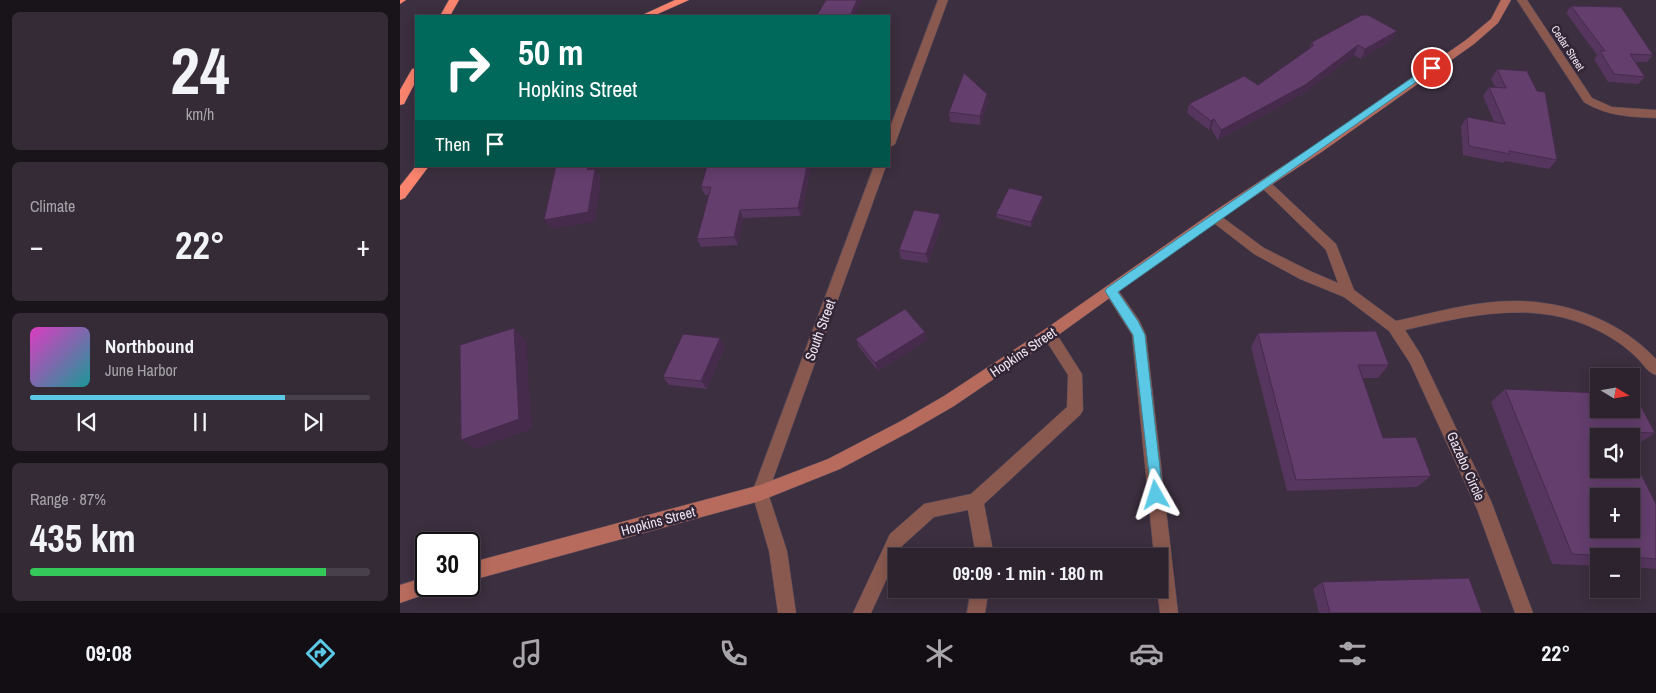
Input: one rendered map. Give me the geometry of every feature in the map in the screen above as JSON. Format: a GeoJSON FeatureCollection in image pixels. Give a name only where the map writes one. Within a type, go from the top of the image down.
{"type":"FeatureCollection","features":[{"type":"Feature","properties":{"kind":"highway"},"geometry":{"type":"LineString","coordinates":[[446,15],[454,0]]}},
{"type":"Feature","properties":{"kind":"highway"},"geometry":{"type":"LineString","coordinates":[[647,15],[684,0]]}},
{"type":"Feature","properties":{"kind":"highway"},"geometry":{"type":"LineString","coordinates":[[400,101],[415,73]]}},
{"type":"Feature","properties":{"kind":"highway"},"geometry":{"type":"LineString","coordinates":[[400,195],[422,167]]}},
{"type":"Feature","properties":{"kind":"main road","name":"Hopkins Street"},"geometry":{"type":"LineString","coordinates":[[480,569],[760,493],[834,464],[906,426],[949,401],[1049,334],[1489,28],[1500,14],[1506,0]]}},
{"type":"Feature","properties":{"kind":"main road"},"geometry":{"type":"LineString","coordinates":[[400,594],[415,589]]}},
{"type":"Feature","properties":{"kind":"street"},"geometry":{"type":"LineString","coordinates":[[890,141],[943,0]]}},
{"type":"Feature","properties":{"kind":"street","name":"Cedar Street"},"geometry":{"type":"LineString","coordinates":[[1522,0],[1581,92],[1596,105]]}},
{"type":"Feature","properties":{"kind":"street"},"geometry":{"type":"LineString","coordinates":[[1596,105],[1616,111],[1656,114]]}},
{"type":"Feature","properties":{"kind":"street","name":"South Street"},"geometry":{"type":"LineString","coordinates":[[760,493],[880,167]]}},
{"type":"Feature","properties":{"kind":"street"},"geometry":{"type":"LineString","coordinates":[[1265,184],[1331,247],[1349,293]]}},
{"type":"Feature","properties":{"kind":"street","name":"Gazebo Circle"},"geometry":{"type":"LineString","coordinates":[[1214,218],[1260,251],[1305,275],[1349,293],[1394,327],[1416,359],[1485,507],[1524,613]]}},
{"type":"Feature","properties":{"kind":"street"},"geometry":{"type":"LineString","coordinates":[[1111,291],[1134,324],[1139,335],[1169,613]]}},
{"type":"Feature","properties":{"kind":"street"},"geometry":{"type":"LineString","coordinates":[[1394,327],[1495,306],[1536,307],[1556,310],[1575,315],[1607,329],[1640,352],[1656,369]]}},
{"type":"Feature","properties":{"kind":"street"},"geometry":{"type":"LineString","coordinates":[[862,613],[896,540],[930,510],[975,500],[1075,410],[1075,374],[1049,334]]}},
{"type":"Feature","properties":{"kind":"street"},"geometry":{"type":"LineString","coordinates":[[760,493],[778,550],[786,613]]}},
{"type":"Feature","properties":{"kind":"street"},"geometry":{"type":"LineString","coordinates":[[975,500],[983,548]]}},
{"type":"Feature","properties":{"kind":"street"},"geometry":{"type":"LineString","coordinates":[[976,613],[978,598]]}},
{"type":"Feature","properties":{"kind":"building"},"geometry":{"type":"Polygon","coordinates":[[[826,0],[857,0],[850,15],[817,15],[826,0]]]}},
{"type":"Feature","properties":{"kind":"building"},"geometry":{"type":"Polygon","coordinates":[[[1571,6],[1621,7],[1653,55],[1630,54],[1645,77],[1614,74],[1600,51],[1605,51],[1571,6]]]}},
{"type":"Feature","properties":{"kind":"building"},"geometry":{"type":"Polygon","coordinates":[[[1362,15],[1368,15],[1397,31],[1365,49],[1358,45],[1305,85],[1221,130],[1214,119],[1211,121],[1189,104],[1244,76],[1258,85],[1313,46],[1312,42],[1362,15]]]}},
{"type":"Feature","properties":{"kind":"building"},"geometry":{"type":"Polygon","coordinates":[[[1497,69],[1527,71],[1537,91],[1545,92],[1557,160],[1469,146],[1467,117],[1505,124],[1489,87],[1506,88],[1497,69]]]}},
{"type":"Feature","properties":{"kind":"building"},"geometry":{"type":"Polygon","coordinates":[[[964,73],[987,94],[980,116],[949,112],[964,73]]]}},
{"type":"Feature","properties":{"kind":"building"},"geometry":{"type":"Polygon","coordinates":[[[556,167],[588,167],[587,170],[595,169],[588,212],[544,220],[556,167]]]}},
{"type":"Feature","properties":{"kind":"building"},"geometry":{"type":"Polygon","coordinates":[[[707,167],[807,167],[798,208],[740,210],[734,237],[697,239],[711,187],[701,187],[707,167]]]}},
{"type":"Feature","properties":{"kind":"building"},"geometry":{"type":"Polygon","coordinates":[[[1009,188],[1043,196],[1031,222],[996,214],[1009,188]]]}},
{"type":"Feature","properties":{"kind":"building"},"geometry":{"type":"Polygon","coordinates":[[[914,210],[940,214],[926,254],[899,250],[914,210]]]}},
{"type":"Feature","properties":{"kind":"building"},"geometry":{"type":"Polygon","coordinates":[[[905,309],[925,332],[875,363],[856,339],[905,309]]]}},
{"type":"Feature","properties":{"kind":"building"},"geometry":{"type":"Polygon","coordinates":[[[514,328],[519,419],[461,440],[460,345],[514,328]]]}},
{"type":"Feature","properties":{"kind":"building"},"geometry":{"type":"Polygon","coordinates":[[[1376,331],[1389,365],[1358,365],[1383,438],[1416,437],[1431,476],[1296,480],[1258,333],[1376,331]]]}},
{"type":"Feature","properties":{"kind":"building"},"geometry":{"type":"Polygon","coordinates":[[[683,334],[720,338],[701,381],[663,377],[683,334]]]}},
{"type":"Feature","properties":{"kind":"building"},"geometry":{"type":"Polygon","coordinates":[[[1505,389],[1590,393],[1590,418],[1640,418],[1640,404],[1655,433],[1640,433],[1640,428],[1590,428],[1590,478],[1640,478],[1640,472],[1656,504],[1656,559],[1640,558],[1640,548],[1590,548],[1590,555],[1572,554],[1505,389]]]}},
{"type":"Feature","properties":{"kind":"building"},"geometry":{"type":"Polygon","coordinates":[[[1469,578],[1482,613],[1330,613],[1322,582],[1469,578]]]}},
{"type":"Feature","properties":{"kind":"route"},"geometry":{"type":"LineString","coordinates":[[1156,495],[1139,335],[1134,324],[1111,291],[1432,68]]}}]}
